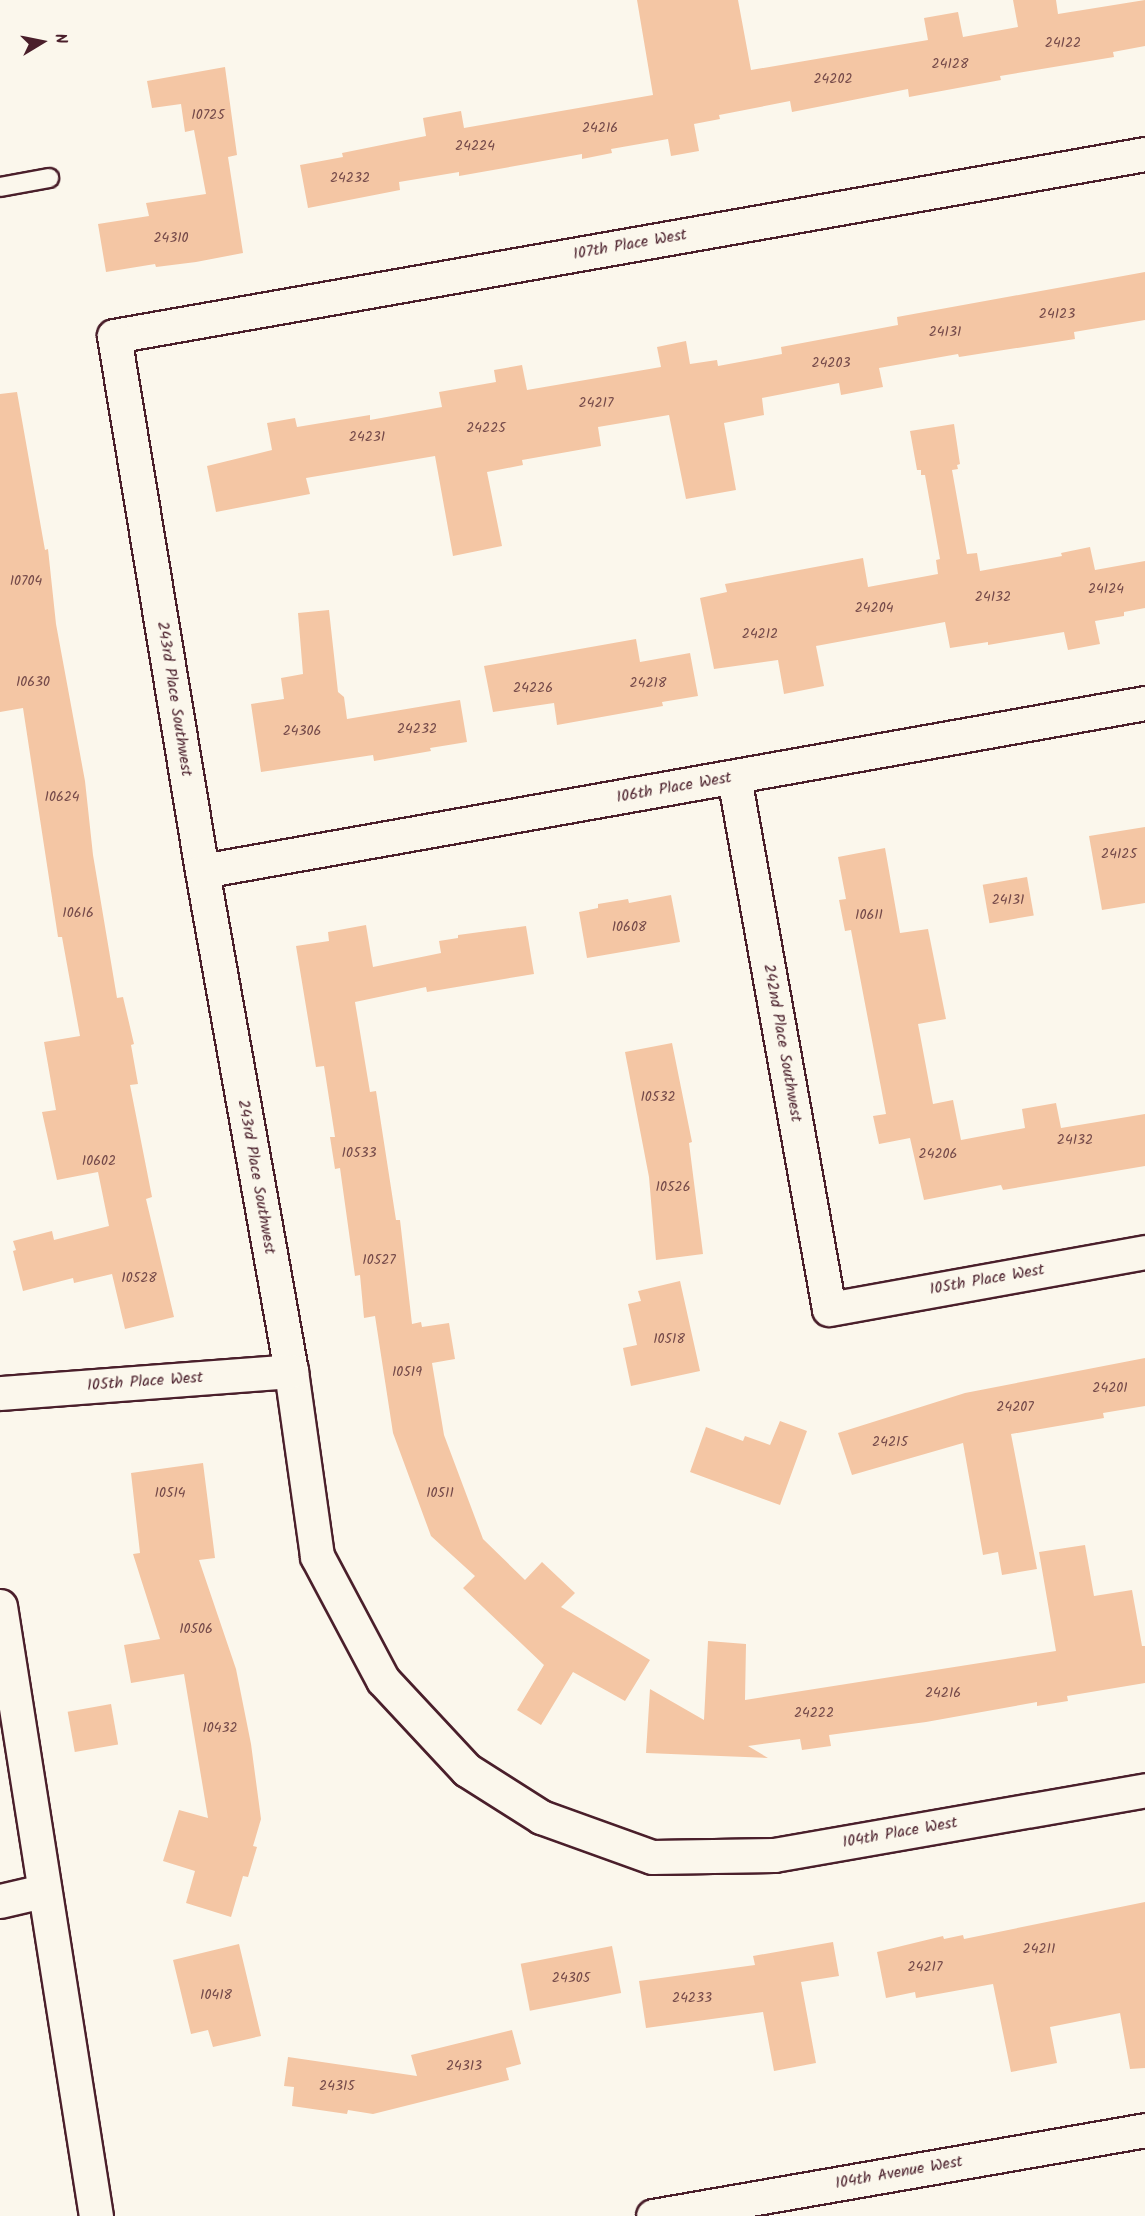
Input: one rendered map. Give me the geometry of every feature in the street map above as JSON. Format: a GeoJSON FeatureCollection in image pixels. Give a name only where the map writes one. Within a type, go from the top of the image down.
{"type":"FeatureCollection","features":[{"type":"Feature","properties":{"kind":"street","name":"107th Place West"},"geometry":{"type":"LineString","coordinates":[[114,336],[1145,153]]}},
{"type":"Feature","properties":{"kind":"street","name":"243rd Place Southwest"},"geometry":{"type":"LineString","coordinates":[[114,336],[202,871],[291,1371],[317,1556],[383,1680],[467,1770],[541,1817],[652,1857]]}},
{"type":"Feature","properties":{"kind":"street","name":"106th Place West"},"geometry":{"type":"LineString","coordinates":[[202,871],[1145,703]]}},
{"type":"Feature","properties":{"kind":"street","name":"242nd Place Southwest"},"geometry":{"type":"LineString","coordinates":[[734,777],[829,1309]]}},
{"type":"Feature","properties":{"kind":"street","name":"105th Place West"},"geometry":{"type":"LineString","coordinates":[[829,1309],[1145,1252]]}},
{"type":"Feature","properties":{"kind":"street","name":"105th Place West"},"geometry":{"type":"LineString","coordinates":[[0,1392],[291,1371]]}},
{"type":"Feature","properties":{"kind":"street"},"geometry":{"type":"LineString","coordinates":[[0,1606],[96,2216]]}},
{"type":"Feature","properties":{"kind":"street","name":"104th Place West"},"geometry":{"type":"LineString","coordinates":[[652,1857],[774,1856],[1145,1790]]}},
{"type":"Feature","properties":{"kind":"street"},"geometry":{"type":"LineString","coordinates":[[0,1901],[44,1891]]}},
{"type":"Feature","properties":{"kind":"street","name":"104th Avenue West"},"geometry":{"type":"LineString","coordinates":[[653,2216],[1145,2130]]}},
{"type":"Feature","properties":{"kind":"lane"},"geometry":{"type":"LineString","coordinates":[[0,187],[49,178]]}},
{"type":"Feature","properties":{"kind":"building"},"geometry":{"type":"Polygon","coordinates":[[[637,0],[738,0],[751,70],[928,40],[924,18],[958,12],[963,37],[1018,27],[1013,0],[1056,0],[1058,14],[1145,0],[1145,46],[1113,52],[1114,57],[1000,76],[1001,80],[909,97],[908,89],[792,112],[790,101],[719,115],[720,119],[694,124],[699,151],[671,156],[668,139],[611,149],[612,153],[582,159],[582,154],[459,176],[459,172],[399,182],[400,190],[308,208],[300,165],[343,157],[342,153],[426,136],[423,118],[461,111],[464,128],[653,95],[637,0]]]}},
{"type":"Feature","properties":{"kind":"building"},"geometry":{"type":"Polygon","coordinates":[[[225,67],[237,155],[228,157],[243,253],[196,262],[156,267],[155,264],[106,272],[98,224],[149,216],[146,203],[206,194],[194,130],[185,132],[181,104],[152,108],[147,81],[225,67]]]}},
{"type":"Feature","properties":{"kind":"building"},"geometry":{"type":"Polygon","coordinates":[[[1145,272],[1145,320],[1074,332],[1075,339],[959,357],[958,354],[879,368],[883,387],[841,395],[839,383],[762,398],[764,415],[724,423],[736,490],[686,499],[669,415],[598,427],[601,446],[522,460],[523,465],[487,472],[502,546],[453,556],[435,456],[306,478],[310,494],[216,512],[207,466],[272,450],[267,423],[295,418],[297,427],[370,415],[370,420],[442,407],[439,392],[496,382],[494,370],[522,365],[527,390],[661,367],[657,347],[686,341],[690,364],[717,360],[718,366],[782,354],[781,347],[898,325],[897,317],[1145,272]]]}},
{"type":"Feature","properties":{"kind":"building"},"geometry":{"type":"Polygon","coordinates":[[[17,392],[45,550],[48,549],[56,624],[85,781],[93,855],[117,998],[123,997],[134,1044],[131,1045],[138,1084],[130,1085],[152,1197],[146,1199],[174,1317],[125,1329],[112,1274],[74,1283],[73,1278],[23,1291],[13,1251],[16,1250],[13,1241],[52,1231],[54,1240],[109,1226],[98,1172],[57,1180],[42,1112],[56,1110],[44,1042],[80,1036],[62,937],[58,937],[23,708],[0,712],[0,394],[17,392]]]}},
{"type":"Feature","properties":{"kind":"building"},"geometry":{"type":"Polygon","coordinates":[[[954,424],[960,464],[957,465],[958,469],[952,470],[967,554],[977,553],[980,571],[1062,556],[1061,553],[1090,547],[1095,570],[1145,561],[1145,608],[1124,612],[1124,616],[1095,621],[1100,644],[1068,650],[1064,632],[988,645],[988,642],[950,648],[945,622],[816,646],[824,686],[784,694],[778,660],[714,669],[700,598],[727,592],[725,584],[863,558],[868,587],[938,574],[936,560],[940,559],[925,475],[921,475],[921,470],[917,470],[910,431],[954,424]]]}},
{"type":"Feature","properties":{"kind":"building"},"geometry":{"type":"Polygon","coordinates":[[[329,610],[338,692],[344,697],[347,719],[460,700],[467,742],[374,761],[373,755],[261,772],[251,704],[284,699],[281,678],[303,674],[298,613],[329,610]]]}},
{"type":"Feature","properties":{"kind":"building"},"geometry":{"type":"Polygon","coordinates":[[[636,639],[640,662],[690,653],[698,696],[662,702],[663,706],[557,725],[554,703],[493,712],[484,666],[636,639]]]}},
{"type":"Feature","properties":{"kind":"building"},"geometry":{"type":"Polygon","coordinates":[[[1145,827],[1145,903],[1102,910],[1089,836],[1145,827]]]}},
{"type":"Feature","properties":{"kind":"building"},"geometry":{"type":"Polygon","coordinates":[[[885,848],[900,933],[928,929],[946,1019],[918,1024],[933,1104],[953,1100],[961,1140],[1025,1128],[1022,1109],[1056,1103],[1061,1128],[1145,1114],[1145,1166],[1003,1190],[1001,1185],[924,1200],[910,1138],[879,1144],[873,1116],[886,1114],[851,930],[845,931],[839,900],[846,899],[838,857],[885,848]]]}},
{"type":"Feature","properties":{"kind":"building"},"geometry":{"type":"Polygon","coordinates":[[[1027,877],[1034,915],[989,923],[983,885],[1027,877]]]}},
{"type":"Feature","properties":{"kind":"building"},"geometry":{"type":"Polygon","coordinates":[[[671,895],[680,942],[587,958],[579,912],[598,908],[598,904],[628,899],[629,903],[671,895]]]}},
{"type":"Feature","properties":{"kind":"building"},"geometry":{"type":"Polygon","coordinates":[[[366,925],[373,967],[441,953],[439,941],[458,938],[458,935],[526,926],[534,974],[427,992],[426,987],[355,1002],[370,1092],[376,1091],[396,1220],[400,1220],[412,1324],[421,1322],[422,1327],[449,1323],[455,1359],[432,1363],[444,1435],[483,1539],[525,1580],[542,1562],[575,1593],[561,1607],[650,1660],[625,1701],[573,1672],[541,1725],[517,1710],[544,1665],[463,1588],[475,1576],[431,1536],[393,1433],[375,1316],[364,1318],[360,1275],[355,1276],[340,1168],[335,1169],[330,1137],[335,1137],[324,1066],[316,1067],[296,946],[329,941],[328,932],[366,925]]]}},
{"type":"Feature","properties":{"kind":"building"},"geometry":{"type":"Polygon","coordinates":[[[672,1043],[692,1142],[689,1143],[703,1254],[656,1260],[649,1177],[625,1052],[672,1043]]]}},
{"type":"Feature","properties":{"kind":"building"},"geometry":{"type":"Polygon","coordinates":[[[680,1281],[700,1371],[631,1386],[623,1348],[637,1345],[628,1304],[641,1301],[638,1291],[680,1281]]]}},
{"type":"Feature","properties":{"kind":"building"},"geometry":{"type":"Polygon","coordinates":[[[1145,1358],[1145,1406],[1103,1413],[1104,1418],[1011,1434],[1037,1569],[1002,1575],[998,1552],[983,1555],[963,1443],[852,1475],[838,1433],[965,1393],[1145,1358]]]}},
{"type":"Feature","properties":{"kind":"building"},"geometry":{"type":"Polygon","coordinates":[[[780,1421],[807,1431],[780,1505],[690,1472],[706,1427],[743,1441],[745,1436],[770,1445],[780,1421]]]}},
{"type":"Feature","properties":{"kind":"building"},"geometry":{"type":"Polygon","coordinates":[[[203,1463],[215,1558],[199,1560],[236,1669],[251,1744],[261,1819],[253,1846],[257,1847],[248,1877],[243,1876],[231,1917],[186,1903],[195,1871],[163,1861],[179,1810],[208,1818],[184,1674],[131,1683],[124,1645],[160,1639],[133,1554],[140,1553],[131,1473],[203,1463]]]}},
{"type":"Feature","properties":{"kind":"building"},"geometry":{"type":"Polygon","coordinates":[[[1085,1545],[1094,1596],[1132,1590],[1142,1646],[1145,1646],[1145,1683],[1067,1696],[1068,1701],[1037,1706],[1037,1702],[926,1722],[829,1735],[831,1746],[802,1750],[800,1739],[748,1746],[768,1758],[646,1753],[650,1689],[704,1720],[708,1641],[746,1644],[745,1700],[1056,1651],[1039,1552],[1085,1545]]]}},
{"type":"Feature","properties":{"kind":"building"},"geometry":{"type":"Polygon","coordinates":[[[111,1704],[118,1744],[75,1752],[68,1712],[111,1704]]]}},
{"type":"Feature","properties":{"kind":"building"},"geometry":{"type":"Polygon","coordinates":[[[1145,1902],[1145,2068],[1130,2069],[1120,2013],[1050,2027],[1057,2063],[1011,2072],[993,1984],[916,1998],[915,1992],[886,1998],[877,1952],[943,1936],[944,1939],[963,1935],[964,1939],[1145,1902]]]}},
{"type":"Feature","properties":{"kind":"building"},"geometry":{"type":"Polygon","coordinates":[[[833,1942],[839,1976],[801,1982],[816,2063],[774,2071],[763,2012],[646,2028],[639,1981],[755,1965],[753,1956],[833,1942]]]}},
{"type":"Feature","properties":{"kind":"building"},"geometry":{"type":"Polygon","coordinates":[[[239,1944],[261,2036],[213,2047],[208,2030],[191,2034],[173,1960],[239,1944]]]}},
{"type":"Feature","properties":{"kind":"building"},"geometry":{"type":"Polygon","coordinates":[[[612,1946],[621,1993],[530,2011],[521,1964],[612,1946]]]}},
{"type":"Feature","properties":{"kind":"building"},"geometry":{"type":"Polygon","coordinates":[[[512,2030],[521,2064],[506,2068],[509,2080],[373,2114],[348,2110],[347,2114],[292,2106],[294,2087],[284,2086],[288,2057],[417,2076],[411,2055],[512,2030]]]}}]}
